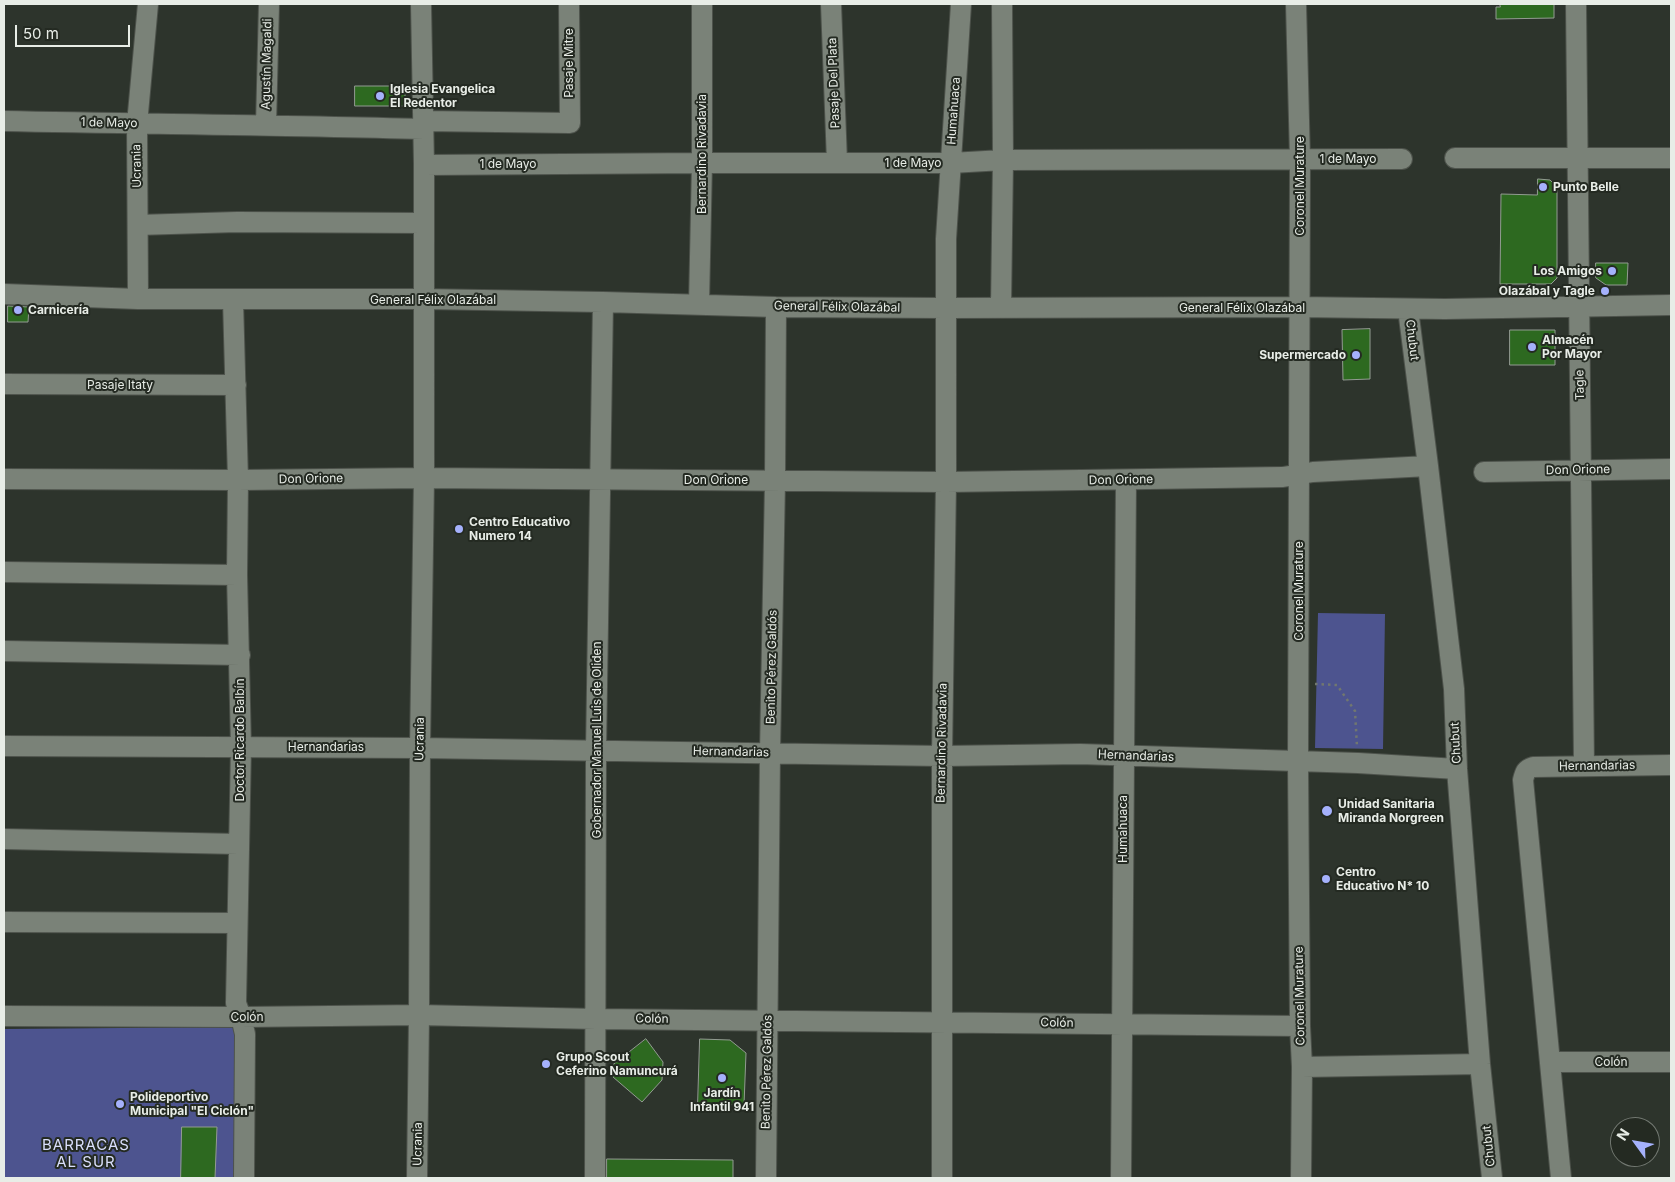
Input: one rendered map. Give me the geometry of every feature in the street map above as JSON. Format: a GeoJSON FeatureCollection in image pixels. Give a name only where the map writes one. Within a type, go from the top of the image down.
{"type":"FeatureCollection","features":[{"type":"Feature","properties":{"kind":"street","name":"Ucrania"},"geometry":{"type":"LineString","coordinates":[[138,299],[137,124],[148,4]]}},
{"type":"Feature","properties":{"kind":"street","name":"Agustín Magaldi"},"geometry":{"type":"LineString","coordinates":[[266,125],[269,4]]}},
{"type":"Feature","properties":{"kind":"street"},"geometry":{"type":"LineString","coordinates":[[421,4],[424,125],[423,300]]}},
{"type":"Feature","properties":{"kind":"street","name":"Pasaje Mitre"},"geometry":{"type":"LineString","coordinates":[[569,4],[570,123]]}},
{"type":"Feature","properties":{"kind":"street","name":"Bernardino Rivadavia"},"geometry":{"type":"LineString","coordinates":[[699,304],[702,163],[702,4]]}},
{"type":"Feature","properties":{"kind":"street","name":"Pasaje Del Plata"},"geometry":{"type":"LineString","coordinates":[[831,4],[837,162]]}},
{"type":"Feature","properties":{"kind":"street","name":"Humahuaca"},"geometry":{"type":"LineString","coordinates":[[946,308],[946,239],[961,4]]}},
{"type":"Feature","properties":{"kind":"street"},"geometry":{"type":"LineString","coordinates":[[1001,308],[1003,160],[1002,4]]}},
{"type":"Feature","properties":{"kind":"street","name":"Coronel Murature"},"geometry":{"type":"LineString","coordinates":[[1296,4],[1300,159],[1298,762],[1302,1066],[1301,1178]]}},
{"type":"Feature","properties":{"kind":"street","name":"Tagle"},"geometry":{"type":"LineString","coordinates":[[1576,4],[1584,766]]}},
{"type":"Feature","properties":{"kind":"street","name":"1 de Mayo"},"geometry":{"type":"LineString","coordinates":[[4,121],[266,125],[570,123]]}},
{"type":"Feature","properties":{"kind":"street"},"geometry":{"type":"LineString","coordinates":[[1456,158],[1671,158]]}},
{"type":"Feature","properties":{"kind":"street","name":"1 de Mayo"},"geometry":{"type":"LineString","coordinates":[[424,165],[1402,159]]}},
{"type":"Feature","properties":{"kind":"street"},"geometry":{"type":"LineString","coordinates":[[138,225],[237,222],[424,223]]}},
{"type":"Feature","properties":{"kind":"street","name":"General Félix Olazábal"},"geometry":{"type":"LineString","coordinates":[[4,294],[138,299],[603,302],[776,307],[1300,307],[1408,309],[1671,305]]}},
{"type":"Feature","properties":{"kind":"street","name":"Doctor Ricardo Balbín"},"geometry":{"type":"LineString","coordinates":[[233,300],[238,480],[237,575],[241,747],[236,1002],[242,1017],[245,1034],[244,1178]]}},
{"type":"Feature","properties":{"kind":"street","name":"Ucrania"},"geometry":{"type":"LineString","coordinates":[[417,1178],[424,478],[423,300]]}},
{"type":"Feature","properties":{"kind":"street","name":"Gobernador Manuel Luis de Oliden"},"geometry":{"type":"LineString","coordinates":[[595,1178],[596,750],[603,302]]}},
{"type":"Feature","properties":{"kind":"street","name":"Benito Pérez Galdós"},"geometry":{"type":"LineString","coordinates":[[766,1178],[776,307]]}},
{"type":"Feature","properties":{"kind":"street","name":"Bernardino Rivadavia"},"geometry":{"type":"LineString","coordinates":[[942,1178],[942,756],[946,482],[946,308]]}},
{"type":"Feature","properties":{"kind":"street","name":"Chubut"},"geometry":{"type":"LineString","coordinates":[[1408,309],[1454,690],[1480,1064],[1492,1178]]}},
{"type":"Feature","properties":{"kind":"street","name":"Pasaje Itaty"},"geometry":{"type":"LineString","coordinates":[[4,384],[236,386]]}},
{"type":"Feature","properties":{"kind":"street","name":"Don Orione"},"geometry":{"type":"LineString","coordinates":[[4,479],[238,480],[424,478],[946,482],[1282,477],[1313,472],[1428,466]]}},
{"type":"Feature","properties":{"kind":"street","name":"Don Orione"},"geometry":{"type":"LineString","coordinates":[[1484,472],[1671,469]]}},
{"type":"Feature","properties":{"kind":"street","name":"Humahuaca"},"geometry":{"type":"LineString","coordinates":[[1121,1178],[1126,480]]}},
{"type":"Feature","properties":{"kind":"street"},"geometry":{"type":"LineString","coordinates":[[4,572],[237,575]]}},
{"type":"Feature","properties":{"kind":"street"},"geometry":{"type":"LineString","coordinates":[[4,651],[240,655]]}},
{"type":"Feature","properties":{"kind":"street","name":"Hernandarias"},"geometry":{"type":"LineString","coordinates":[[4,746],[420,748],[942,756],[1080,754],[1358,763],[1458,769]]}},
{"type":"Feature","properties":{"kind":"street","name":"Hernandarias"},"geometry":{"type":"LineString","coordinates":[[1551,1062],[1523,780],[1524,773],[1533,767],[1671,765]]}},
{"type":"Feature","properties":{"kind":"street"},"geometry":{"type":"LineString","coordinates":[[4,839],[238,844]]}},
{"type":"Feature","properties":{"kind":"street"},"geometry":{"type":"LineString","coordinates":[[4,922],[237,923]]}},
{"type":"Feature","properties":{"kind":"street","name":"Colón"},"geometry":{"type":"LineString","coordinates":[[4,1016],[242,1017],[419,1015],[1300,1026]]}},
{"type":"Feature","properties":{"kind":"street"},"geometry":{"type":"LineString","coordinates":[[1551,1062],[1561,1178]]}},
{"type":"Feature","properties":{"kind":"street","name":"Colón"},"geometry":{"type":"LineString","coordinates":[[1551,1062],[1671,1062]]}},
{"type":"Feature","properties":{"kind":"street"},"geometry":{"type":"LineString","coordinates":[[1302,1066],[1480,1064]]}},
{"type":"Feature","properties":{"kind":"path"},"geometry":{"type":"LineString","coordinates":[[1299,684],[1337,685],[1355,711],[1358,763]]}},
{"type":"Feature","properties":{"kind":"shaded area"},"geometry":{"type":"Polygon","coordinates":[[[1318,613],[1385,614],[1383,749],[1315,748],[1318,613]]]}},
{"type":"Feature","properties":{"kind":"shaded area","name":"Polideportivo Municipal \"El Ciclón\""},"geometry":{"type":"Polygon","coordinates":[[[237,1027],[237,1178],[4,1178],[4,1029],[237,1027]]]}},
{"type":"Feature","properties":{"kind":"building"},"geometry":{"type":"Polygon","coordinates":[[[1500,4],[1554,4],[1554,18],[1496,19],[1496,7],[1500,7],[1500,4]]]}},
{"type":"Feature","properties":{"kind":"building","name":"Iglesia Evangelica El Redentor"},"geometry":{"type":"Polygon","coordinates":[[[355,86],[405,86],[405,106],[355,106],[355,86]]]}},
{"type":"Feature","properties":{"kind":"building"},"geometry":{"type":"Polygon","coordinates":[[[1538,179],[1550,180],[1557,187],[1557,278],[1551,284],[1500,284],[1501,194],[1537,195],[1538,179]]]}},
{"type":"Feature","properties":{"kind":"building","name":"Los Amigos"},"geometry":{"type":"Polygon","coordinates":[[[1596,263],[1628,263],[1627,285],[1606,285],[1596,278],[1596,263]]]}},
{"type":"Feature","properties":{"kind":"building","name":"Carnicería"},"geometry":{"type":"Polygon","coordinates":[[[8,306],[29,307],[28,322],[8,322],[8,306]]]}},
{"type":"Feature","properties":{"kind":"building","name":"Supermercado"},"geometry":{"type":"Polygon","coordinates":[[[1370,329],[1370,379],[1343,380],[1342,330],[1370,329]]]}},
{"type":"Feature","properties":{"kind":"building","name":"Almacén Por Mayor"},"geometry":{"type":"Polygon","coordinates":[[[1510,330],[1555,330],[1555,365],[1510,365],[1510,330]]]}},
{"type":"Feature","properties":{"kind":"building"},"geometry":{"type":"Polygon","coordinates":[[[646,1039],[663,1062],[662,1080],[642,1102],[613,1077],[613,1065],[646,1039]]]}},
{"type":"Feature","properties":{"kind":"building","name":"Jardín Infantil 941"},"geometry":{"type":"Polygon","coordinates":[[[700,1039],[730,1040],[746,1053],[744,1105],[698,1104],[700,1039]]]}},
{"type":"Feature","properties":{"kind":"building"},"geometry":{"type":"Polygon","coordinates":[[[182,1127],[217,1127],[215,1178],[181,1178],[182,1127]]]}},
{"type":"Feature","properties":{"kind":"building"},"geometry":{"type":"Polygon","coordinates":[[[607,1159],[733,1160],[733,1178],[607,1178],[607,1159]]]}},
{"type":"Feature","properties":{"kind":"place","name":"Iglesia Evangelica El Redentor"},"geometry":{"type":"Point","coordinates":[380,96]}},
{"type":"Feature","properties":{"kind":"place","name":"Punto Belle"},"geometry":{"type":"Point","coordinates":[1543,187]}},
{"type":"Feature","properties":{"kind":"place","name":"Los Amigos"},"geometry":{"type":"Point","coordinates":[1612,271]}},
{"type":"Feature","properties":{"kind":"place","name":"Olazábal y Tagle"},"geometry":{"type":"Point","coordinates":[1605,291]}},
{"type":"Feature","properties":{"kind":"place","name":"Carnicería"},"geometry":{"type":"Point","coordinates":[18,310]}},
{"type":"Feature","properties":{"kind":"place","name":"Almacén Por Mayor"},"geometry":{"type":"Point","coordinates":[1532,347]}},
{"type":"Feature","properties":{"kind":"place","name":"Supermercado"},"geometry":{"type":"Point","coordinates":[1356,355]}},
{"type":"Feature","properties":{"kind":"place","name":"Centro Educativo Numero 14"},"geometry":{"type":"Point","coordinates":[459,529]}},
{"type":"Feature","properties":{"kind":"place","name":"Unidad Sanitaria Miranda Norgreen"},"geometry":{"type":"Point","coordinates":[1327,811]}},
{"type":"Feature","properties":{"kind":"place","name":"Centro Educativo N* 10"},"geometry":{"type":"Point","coordinates":[1326,879]}},
{"type":"Feature","properties":{"kind":"place","name":"Grupo Scout Ceferino Namuncurá"},"geometry":{"type":"Point","coordinates":[546,1064]}},
{"type":"Feature","properties":{"kind":"place","name":"Jardín Infantil 941"},"geometry":{"type":"Point","coordinates":[722,1078]}},
{"type":"Feature","properties":{"kind":"place","name":"Polideportivo Municipal \"El Ciclón\""},"geometry":{"type":"Point","coordinates":[120,1104]}},
{"type":"Feature","properties":{"kind":"district","name":"BARRACAS AL SUR"},"geometry":{"type":"Point","coordinates":[86,1154]}}]}
